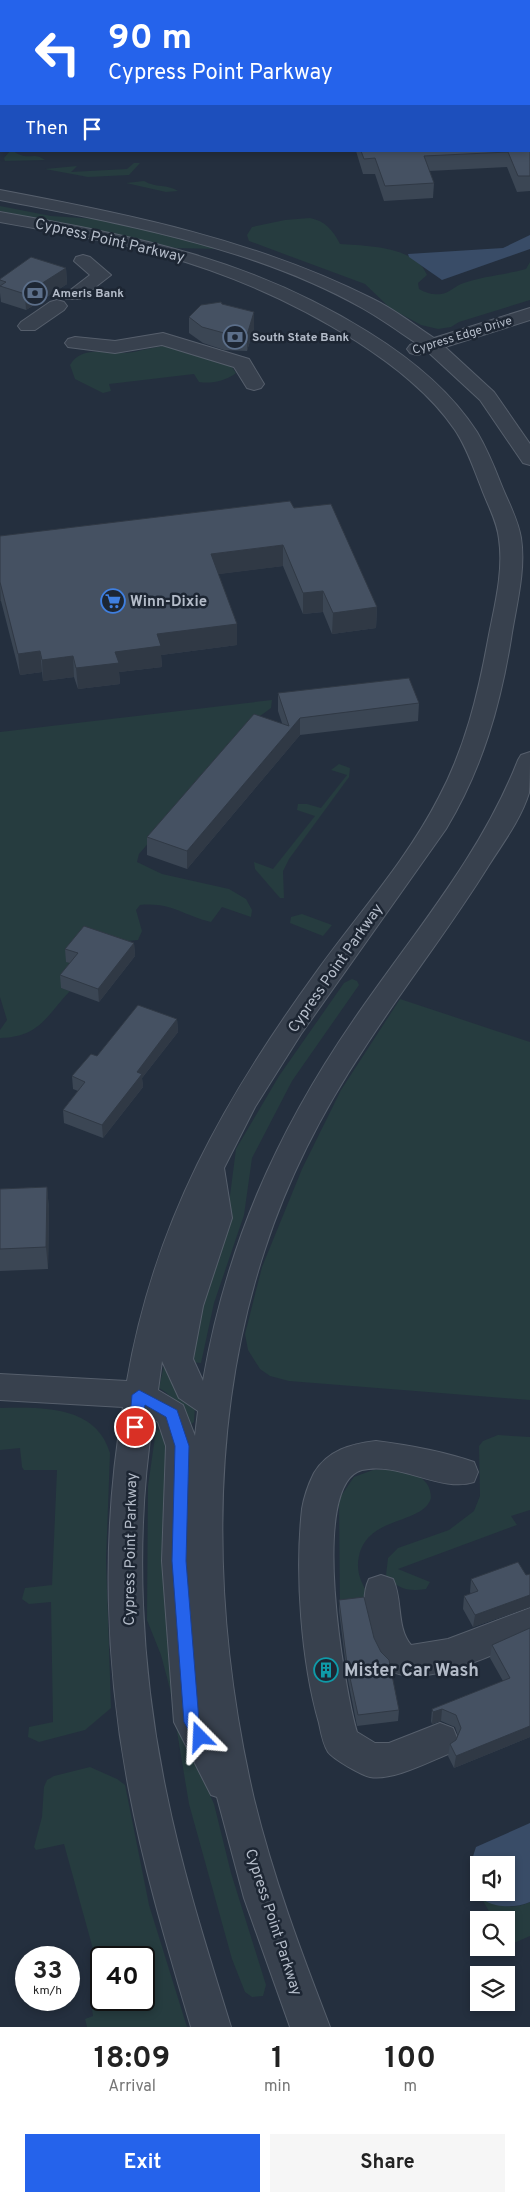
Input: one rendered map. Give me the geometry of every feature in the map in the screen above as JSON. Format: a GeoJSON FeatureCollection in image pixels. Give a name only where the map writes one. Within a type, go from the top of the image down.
{"type":"FeatureCollection","features":[{"type":"Feature","properties":{"kind":"street","name":"Cypress Point Parkway"},"geometry":{"type":"LineString","coordinates":[[0,195],[174,230],[247,253],[330,284],[387,316],[432,345],[470,380],[494,406],[530,459]]}},
{"type":"Feature","properties":{"kind":"street","name":"Cypress Point Parkway"},"geometry":{"type":"LineString","coordinates":[[0,217],[110,237],[168,251],[214,266],[250,279],[317,310],[394,356],[432,390],[463,428],[478,452],[506,518],[511,546],[507,593],[488,701],[478,738],[452,798],[416,854],[260,1073],[224,1134],[179,1240],[155,1319],[139,1395],[130,1475],[126,1564],[128,1624],[138,1738],[160,1849],[211,2027]]}},
{"type":"Feature","properties":{"kind":"street"},"geometry":{"type":"LineString","coordinates":[[28,326],[102,275],[83,261]]}},
{"type":"Feature","properties":{"kind":"street","name":"Cypress Edge Drive"},"geometry":{"type":"LineString","coordinates":[[394,356],[530,314]]}},
{"type":"Feature","properties":{"kind":"street"},"geometry":{"type":"LineString","coordinates":[[75,342],[115,347],[156,339],[170,340],[242,363],[254,384]]}},
{"type":"Feature","properties":{"kind":"street","name":"Cypress Point Parkway"},"geometry":{"type":"LineString","coordinates":[[310,2027],[280,1946],[255,1870],[229,1768],[217,1694],[204,1564],[206,1494],[214,1405],[221,1359],[242,1273],[265,1205],[289,1151],[323,1090],[356,1039],[476,866],[513,802],[530,760]]}},
{"type":"Feature","properties":{"kind":"street"},"geometry":{"type":"LineString","coordinates":[[209,1168],[217,1218],[188,1306],[177,1359],[190,1389],[214,1405]]}},
{"type":"Feature","properties":{"kind":"street"},"geometry":{"type":"LineString","coordinates":[[0,1387],[139,1395],[172,1414],[182,1446],[179,1561],[192,1722],[240,1813]]}},
{"type":"Feature","properties":{"kind":"street"},"geometry":{"type":"LineString","coordinates":[[440,1740],[389,1760],[370,1760],[342,1742],[336,1723],[320,1614],[319,1507],[322,1490],[331,1475],[342,1464],[359,1456],[377,1453],[462,1472]]}},
{"type":"Feature","properties":{"kind":"street"},"geometry":{"type":"LineString","coordinates":[[380,1590],[391,1645],[396,1654],[405,1660],[429,1659],[469,1647],[530,1623]]}},
{"type":"Feature","properties":{"kind":"green space"},"geometry":{"type":"Polygon","coordinates":[[[9,152],[15,152],[24,156],[38,156],[45,160],[5,161],[4,158],[9,152]]]}},
{"type":"Feature","properties":{"kind":"green space"},"geometry":{"type":"Polygon","coordinates":[[[134,163],[140,163],[129,175],[88,177],[45,169],[77,166],[71,172],[127,169],[134,163]]]}},
{"type":"Feature","properties":{"kind":"green space"},"geometry":{"type":"Polygon","coordinates":[[[144,181],[153,185],[170,187],[178,191],[166,192],[126,183],[144,181]]]}},
{"type":"Feature","properties":{"kind":"green space"},"geometry":{"type":"Polygon","coordinates":[[[0,206],[51,216],[97,219],[160,232],[221,249],[176,248],[0,211],[0,206]]]}},
{"type":"Feature","properties":{"kind":"green space"},"geometry":{"type":"Polygon","coordinates":[[[310,218],[320,221],[328,227],[340,244],[389,249],[412,258],[421,265],[427,275],[418,283],[419,289],[432,294],[444,293],[461,284],[477,279],[526,269],[530,262],[530,300],[459,322],[451,327],[438,329],[421,325],[390,308],[365,284],[249,241],[247,235],[252,227],[285,220],[310,218]]]}},
{"type":"Feature","properties":{"kind":"green space"},"geometry":{"type":"Polygon","coordinates":[[[165,346],[231,366],[236,373],[223,380],[204,383],[199,382],[194,374],[109,384],[111,391],[103,393],[75,379],[70,365],[81,355],[88,353],[125,353],[165,346]]]}},
{"type":"Feature","properties":{"kind":"green space"},"geometry":{"type":"Polygon","coordinates":[[[272,700],[271,708],[252,722],[139,854],[137,862],[162,874],[229,889],[246,899],[252,910],[251,917],[222,907],[211,922],[160,905],[140,905],[136,910],[142,931],[138,940],[127,941],[79,966],[61,988],[70,991],[41,1024],[24,1034],[0,1038],[0,1030],[7,1020],[0,997],[0,732],[272,700]]]}},
{"type":"Feature","properties":{"kind":"green space"},"geometry":{"type":"Polygon","coordinates":[[[339,764],[350,768],[349,777],[289,859],[283,871],[284,898],[280,898],[255,869],[254,862],[273,869],[315,816],[297,810],[298,804],[307,804],[321,808],[347,775],[331,770],[339,764]]]}},
{"type":"Feature","properties":{"kind":"green space"},"geometry":{"type":"Polygon","coordinates":[[[302,914],[332,925],[323,936],[290,923],[291,917],[302,914]]]}},
{"type":"Feature","properties":{"kind":"green space"},"geometry":{"type":"Polygon","coordinates":[[[352,979],[357,981],[359,985],[292,1081],[252,1158],[244,1215],[214,1303],[201,1363],[191,1362],[192,1318],[228,1211],[236,1149],[279,1076],[344,983],[352,979]]]}},
{"type":"Feature","properties":{"kind":"green space"},"geometry":{"type":"Polygon","coordinates":[[[400,999],[530,1042],[530,1400],[289,1381],[270,1376],[260,1369],[248,1350],[245,1334],[262,1267],[302,1169],[341,1090],[400,999]]]}},
{"type":"Feature","properties":{"kind":"green space"},"geometry":{"type":"Polygon","coordinates":[[[164,1365],[177,1391],[195,1406],[194,1422],[190,1425],[173,1400],[159,1388],[164,1365]]]}},
{"type":"Feature","properties":{"kind":"green space"},"geometry":{"type":"Polygon","coordinates":[[[0,1408],[50,1409],[80,1417],[93,1426],[103,1437],[110,1453],[106,1560],[111,1708],[85,1730],[39,1742],[28,1737],[29,1727],[53,1722],[51,1602],[29,1604],[22,1599],[25,1588],[52,1585],[57,1470],[24,1470],[20,1448],[0,1450],[0,1408]]]}},
{"type":"Feature","properties":{"kind":"green space"},"geometry":{"type":"Polygon","coordinates":[[[156,1430],[169,1432],[195,1762],[214,1804],[231,1873],[266,1985],[263,1996],[252,1997],[245,1992],[232,1959],[189,1804],[170,1689],[161,1655],[147,1620],[148,1486],[156,1430]]]}},
{"type":"Feature","properties":{"kind":"green space"},"geometry":{"type":"Polygon","coordinates":[[[498,1435],[530,1437],[530,1510],[511,1516],[517,1525],[398,1569],[430,1582],[426,1589],[409,1590],[394,1584],[386,1575],[388,1558],[398,1548],[449,1530],[474,1511],[480,1496],[479,1446],[483,1441],[498,1435]]]}},
{"type":"Feature","properties":{"kind":"green space"},"geometry":{"type":"Polygon","coordinates":[[[373,1470],[401,1471],[418,1476],[425,1481],[431,1498],[426,1507],[418,1513],[373,1533],[364,1543],[359,1556],[358,1568],[363,1585],[372,1599],[340,1611],[339,1499],[354,1477],[373,1470]]]}},
{"type":"Feature","properties":{"kind":"green space"},"geometry":{"type":"Polygon","coordinates":[[[90,1767],[117,1779],[125,1785],[149,1905],[187,2027],[87,2027],[85,2019],[93,2016],[92,2011],[155,2011],[155,1946],[92,1946],[64,1844],[36,1850],[34,1847],[42,1817],[44,1787],[47,1780],[54,1776],[90,1767]]]}},
{"type":"Feature","properties":{"kind":"green space"},"geometry":{"type":"Polygon","coordinates":[[[483,1901],[506,1906],[518,1906],[530,1902],[530,1936],[515,1943],[515,1911],[489,1911],[483,1901]]]}},
{"type":"Feature","properties":{"kind":"water"},"geometry":{"type":"Polygon","coordinates":[[[530,235],[530,249],[442,280],[409,257],[408,254],[503,248],[530,235]]]}},
{"type":"Feature","properties":{"kind":"water"},"geometry":{"type":"Polygon","coordinates":[[[530,1823],[530,1902],[523,1905],[506,1906],[486,1901],[515,1901],[515,1856],[473,1856],[476,1847],[530,1823]]]}},
{"type":"Feature","properties":{"kind":"building"},"geometry":{"type":"Polygon","coordinates":[[[361,152],[508,152],[424,156],[434,183],[385,186],[375,158],[364,159],[361,152]]]}},
{"type":"Feature","properties":{"kind":"building"},"geometry":{"type":"Polygon","coordinates":[[[508,152],[530,152],[530,176],[518,176],[508,152]]]}},
{"type":"Feature","properties":{"kind":"building"},"geometry":{"type":"Polygon","coordinates":[[[31,257],[66,268],[25,294],[0,286],[6,282],[0,279],[31,257]]]}},
{"type":"Feature","properties":{"kind":"building"},"geometry":{"type":"Polygon","coordinates":[[[221,302],[222,304],[254,312],[247,335],[224,333],[202,327],[189,317],[201,305],[221,302]]]}},
{"type":"Feature","properties":{"kind":"building"},"geometry":{"type":"Polygon","coordinates":[[[290,501],[294,508],[331,504],[377,607],[333,613],[323,591],[303,593],[283,545],[211,554],[237,624],[157,634],[161,646],[115,652],[119,663],[76,668],[73,656],[42,660],[40,651],[18,654],[0,582],[0,536],[290,501]]]}},
{"type":"Feature","properties":{"kind":"building"},"geometry":{"type":"Polygon","coordinates":[[[409,678],[419,703],[300,718],[187,851],[147,837],[254,714],[289,726],[278,693],[409,678]]]}},
{"type":"Feature","properties":{"kind":"building"},"geometry":{"type":"Polygon","coordinates":[[[84,926],[134,943],[98,989],[60,975],[78,953],[65,949],[84,926]]]}},
{"type":"Feature","properties":{"kind":"building"},"geometry":{"type":"Polygon","coordinates":[[[138,1005],[177,1019],[137,1072],[142,1074],[102,1125],[63,1110],[85,1082],[72,1076],[91,1054],[97,1056],[138,1005]]]}},
{"type":"Feature","properties":{"kind":"building"},"geometry":{"type":"Polygon","coordinates":[[[47,1187],[46,1247],[0,1249],[0,1189],[47,1187]]]}},
{"type":"Feature","properties":{"kind":"building"},"geometry":{"type":"Polygon","coordinates":[[[518,1562],[526,1575],[530,1574],[530,1595],[475,1615],[464,1596],[478,1591],[471,1579],[518,1562]]]}},
{"type":"Feature","properties":{"kind":"building"},"geometry":{"type":"Polygon","coordinates":[[[364,1597],[374,1638],[381,1652],[389,1660],[399,1710],[358,1715],[347,1664],[339,1600],[364,1597]]]}},
{"type":"Feature","properties":{"kind":"building"},"geometry":{"type":"Polygon","coordinates":[[[530,1628],[530,1726],[456,1756],[450,1744],[456,1740],[461,1728],[456,1715],[442,1709],[433,1712],[432,1709],[510,1678],[492,1645],[530,1628]]]}},
{"type":"Feature","properties":{"kind":"place","name":"Ameris Bank"},"geometry":{"type":"Point","coordinates":[35,293]}},
{"type":"Feature","properties":{"kind":"place","name":"South State Bank"},"geometry":{"type":"Point","coordinates":[235,337]}},
{"type":"Feature","properties":{"kind":"place","name":"Winn-Dixie"},"geometry":{"type":"Point","coordinates":[113,601]}},
{"type":"Feature","properties":{"kind":"place","name":"Mister Car Wash"},"geometry":{"type":"Point","coordinates":[326,1670]}},
{"type":"Feature","properties":{"kind":"route"},"geometry":{"type":"LineString","coordinates":[[135,1427],[139,1395],[172,1414],[182,1446],[179,1561],[192,1722],[200,1737]]}}]}
